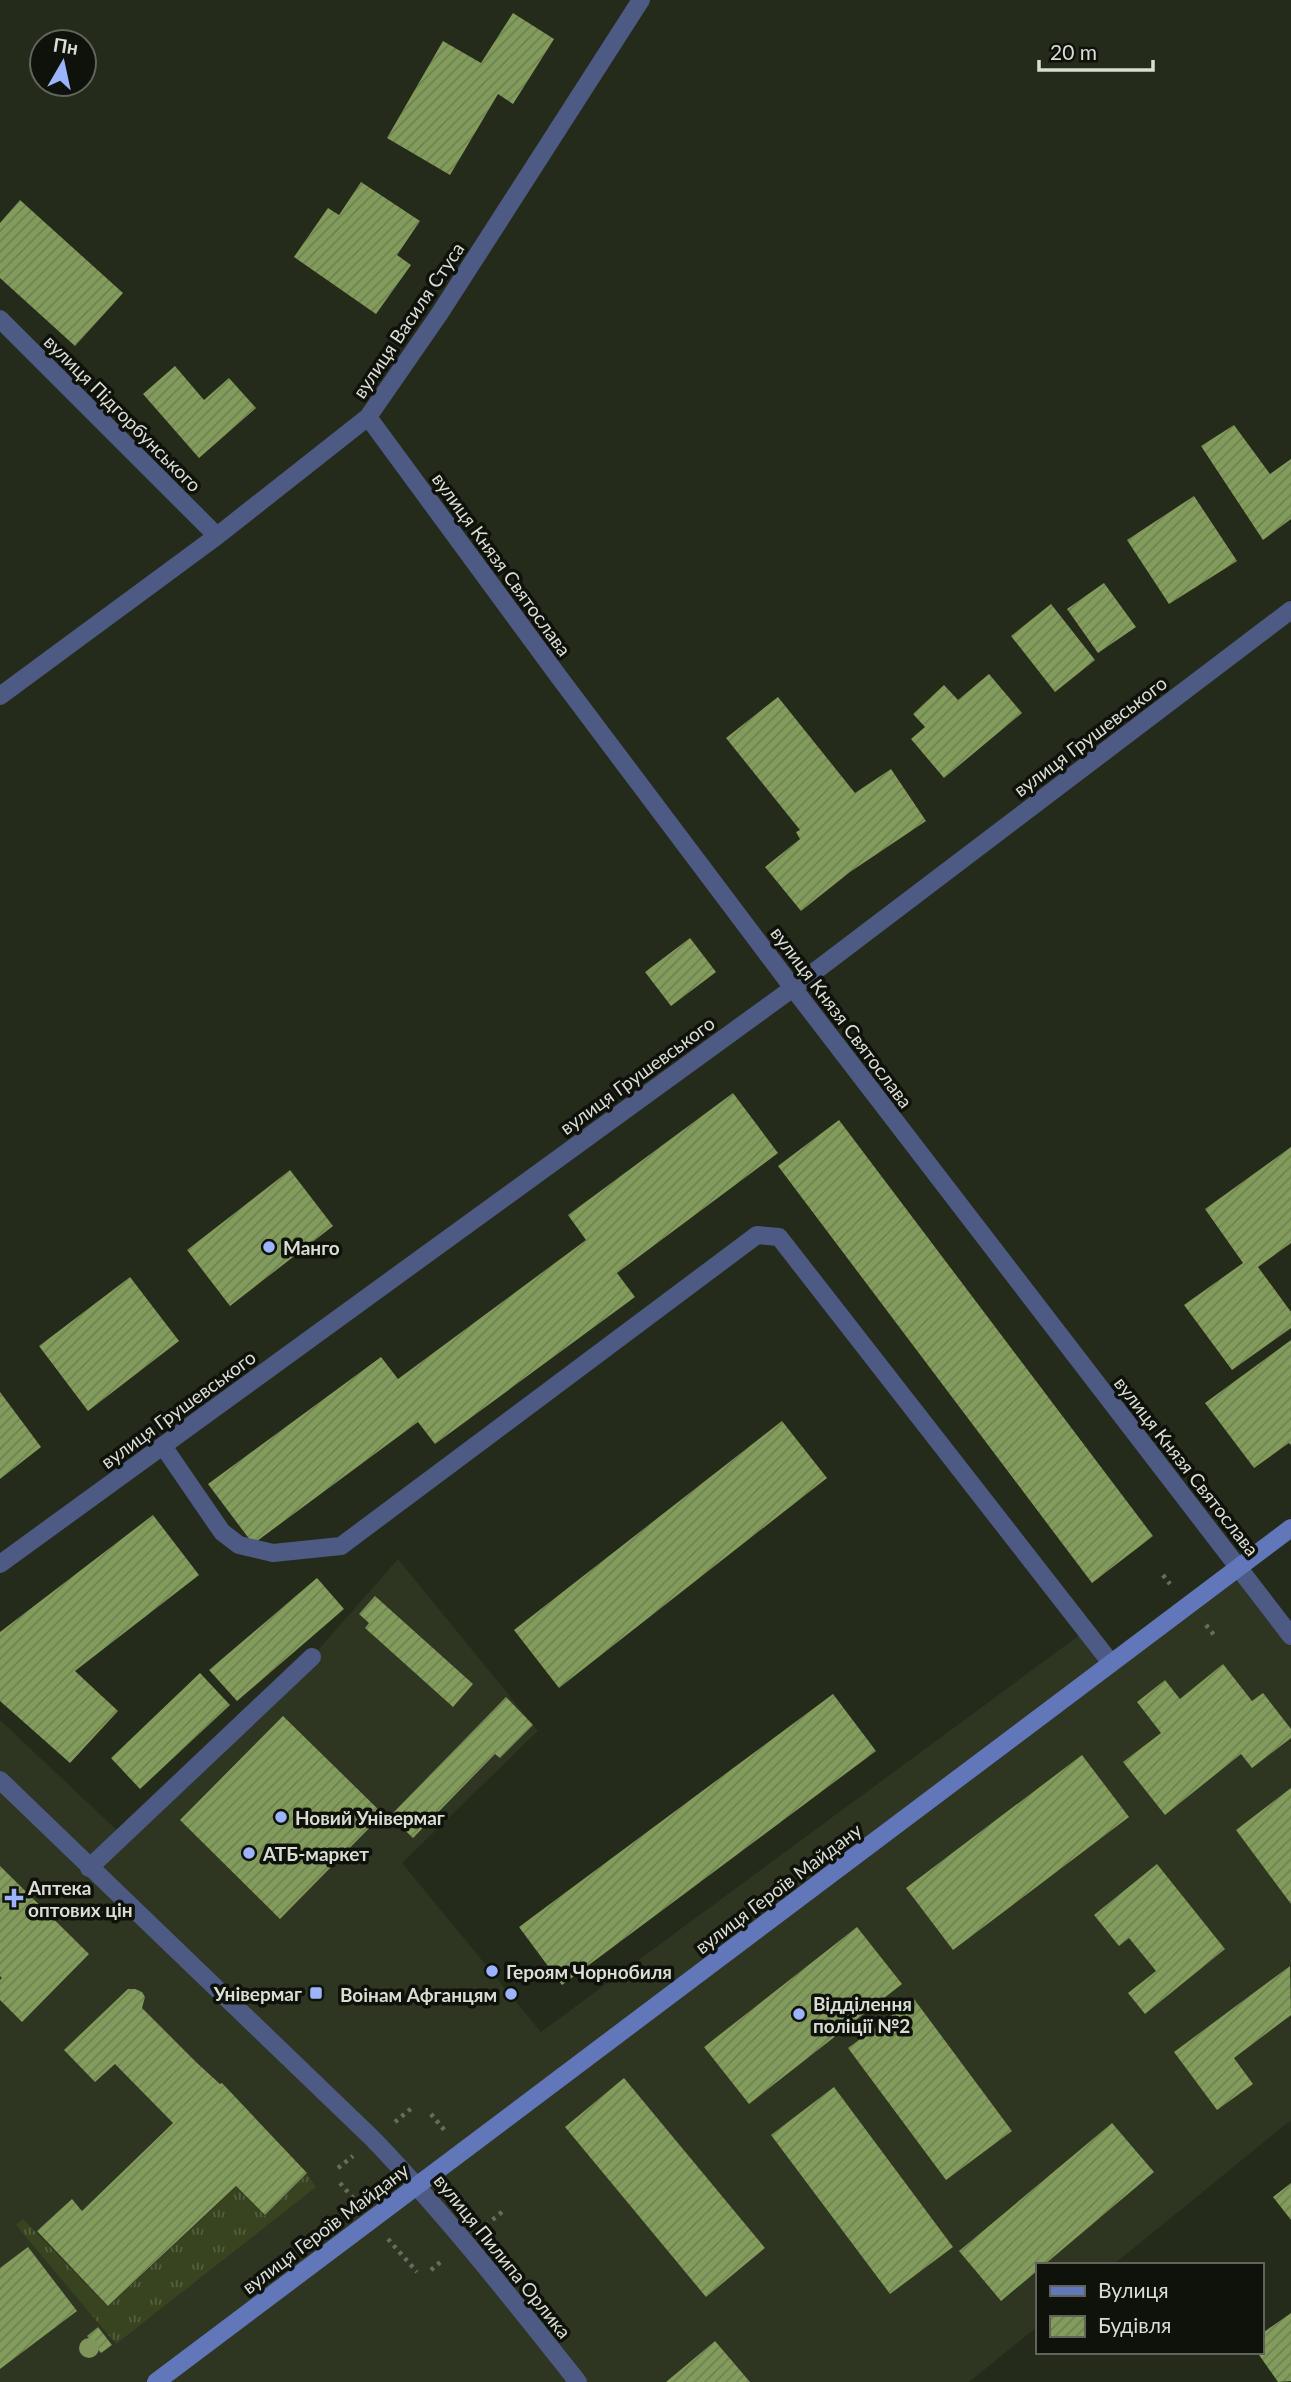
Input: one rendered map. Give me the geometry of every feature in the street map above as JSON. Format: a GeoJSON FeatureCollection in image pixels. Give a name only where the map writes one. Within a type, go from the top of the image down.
{"type":"FeatureCollection","features":[{"type":"Feature","properties":{"kind":"street","name":"вулиця Василя Стуса"},"geometry":{"type":"LineString","coordinates":[[0,696],[217,536],[368,417],[440,313],[641,0]]}},
{"type":"Feature","properties":{"kind":"street","name":"вулиця Підгорбунського"},"geometry":{"type":"LineString","coordinates":[[0,319],[217,536]]}},
{"type":"Feature","properties":{"kind":"street","name":"вулиця Князя Святослава"},"geometry":{"type":"LineString","coordinates":[[368,417],[793,988],[1291,1636]]}},
{"type":"Feature","properties":{"kind":"street","name":"вулиця Грушевського"},"geometry":{"type":"LineString","coordinates":[[0,1564],[793,988],[1291,610]]}},
{"type":"Feature","properties":{"kind":"street"},"geometry":{"type":"LineString","coordinates":[[163,1446],[222,1532],[239,1545],[273,1553],[341,1546],[757,1235],[779,1237],[1111,1663]]}},
{"type":"Feature","properties":{"kind":"street","name":"вулиця Героїв Майдану"},"geometry":{"type":"LineString","coordinates":[[156,2382],[1291,1528]]}},
{"type":"Feature","properties":{"kind":"street"},"geometry":{"type":"LineString","coordinates":[[89,1868],[312,1657]]}},
{"type":"Feature","properties":{"kind":"street","name":"вулиця Пилипа Орлика"},"geometry":{"type":"LineString","coordinates":[[0,1780],[373,2139],[417,2185],[579,2382]]}},
{"type":"Feature","properties":{"kind":"shaded area"},"geometry":{"type":"Polygon","coordinates":[[[398,1559],[538,1731],[402,1863],[541,2032],[1085,1631],[1111,1663],[1238,1566],[1291,1636],[1291,2120],[1115,2263],[1036,2263],[1036,2328],[969,2382],[0,2382],[0,1720],[123,1836],[312,1657],[398,1559]]]}},
{"type":"Feature","properties":{"kind":"green space"},"geometry":{"type":"Polygon","coordinates":[[[307,2174],[316,2187],[116,2344],[16,2225],[23,2219],[108,2307],[236,2187],[265,2216],[307,2174]]]}},
{"type":"Feature","properties":{"kind":"building"},"geometry":{"type":"Polygon","coordinates":[[[513,13],[554,39],[513,104],[498,94],[450,175],[387,138],[443,41],[481,63],[513,13]]]}},
{"type":"Feature","properties":{"kind":"building"},"geometry":{"type":"Polygon","coordinates":[[[361,182],[420,221],[397,255],[411,265],[376,314],[294,257],[328,208],[339,215],[361,182]]]}},
{"type":"Feature","properties":{"kind":"building"},"geometry":{"type":"Polygon","coordinates":[[[20,200],[123,293],[75,346],[0,278],[0,223],[20,200]]]}},
{"type":"Feature","properties":{"kind":"building"},"geometry":{"type":"Polygon","coordinates":[[[175,366],[204,400],[229,378],[256,408],[199,458],[143,394],[175,366]]]}},
{"type":"Feature","properties":{"kind":"building"},"geometry":{"type":"Polygon","coordinates":[[[1234,425],[1270,474],[1291,459],[1291,519],[1263,540],[1201,446],[1234,425]]]}},
{"type":"Feature","properties":{"kind":"building"},"geometry":{"type":"Polygon","coordinates":[[[1194,496],[1237,561],[1169,604],[1127,540],[1194,496]]]}},
{"type":"Feature","properties":{"kind":"building"},"geometry":{"type":"Polygon","coordinates":[[[1104,583],[1136,627],[1098,653],[1067,609],[1104,583]]]}},
{"type":"Feature","properties":{"kind":"building"},"geometry":{"type":"Polygon","coordinates":[[[1051,604],[1095,660],[1055,692],[1011,636],[1051,604]]]}},
{"type":"Feature","properties":{"kind":"building"},"geometry":{"type":"Polygon","coordinates":[[[989,674],[1022,713],[944,778],[911,739],[925,727],[913,714],[944,685],[958,700],[989,674]]]}},
{"type":"Feature","properties":{"kind":"building"},"geometry":{"type":"Polygon","coordinates":[[[778,697],[855,793],[891,769],[926,821],[850,872],[801,911],[765,867],[800,839],[796,832],[800,830],[726,738],[778,697]]]}},
{"type":"Feature","properties":{"kind":"building"},"geometry":{"type":"Polygon","coordinates":[[[690,938],[716,972],[671,1006],[645,972],[690,938]]]}},
{"type":"Feature","properties":{"kind":"building"},"geometry":{"type":"Polygon","coordinates":[[[733,1093],[778,1153],[617,1273],[635,1297],[435,1444],[418,1422],[253,1544],[208,1484],[381,1357],[398,1379],[586,1240],[568,1215],[733,1093]]]}},
{"type":"Feature","properties":{"kind":"building"},"geometry":{"type":"Polygon","coordinates":[[[839,1120],[1153,1536],[1092,1583],[778,1166],[839,1120]]]}},
{"type":"Feature","properties":{"kind":"building"},"geometry":{"type":"Polygon","coordinates":[[[1291,1147],[1291,1243],[1258,1267],[1291,1312],[1291,1328],[1232,1370],[1184,1305],[1243,1263],[1205,1209],[1291,1147]]]}},
{"type":"Feature","properties":{"kind":"building"},"geometry":{"type":"Polygon","coordinates":[[[290,1170],[333,1226],[230,1306],[187,1250],[290,1170]]]}},
{"type":"Feature","properties":{"kind":"building"},"geometry":{"type":"Polygon","coordinates":[[[130,1277],[179,1341],[88,1411],[39,1346],[130,1277]]]}},
{"type":"Feature","properties":{"kind":"building"},"geometry":{"type":"Polygon","coordinates":[[[1291,1340],[1291,1445],[1289,1443],[1254,1468],[1205,1403],[1291,1340]]]}},
{"type":"Feature","properties":{"kind":"building"},"geometry":{"type":"Polygon","coordinates":[[[0,1392],[41,1447],[0,1479],[0,1392]]]}},
{"type":"Feature","properties":{"kind":"building"},"geometry":{"type":"Polygon","coordinates":[[[782,1421],[827,1478],[559,1688],[514,1630],[782,1421]]]}},
{"type":"Feature","properties":{"kind":"building"},"geometry":{"type":"Polygon","coordinates":[[[153,1515],[199,1575],[75,1671],[118,1711],[70,1763],[0,1701],[0,1632],[153,1515]]]}},
{"type":"Feature","properties":{"kind":"building"},"geometry":{"type":"Polygon","coordinates":[[[317,1578],[344,1609],[237,1701],[209,1670],[317,1578]]]}},
{"type":"Feature","properties":{"kind":"building"},"geometry":{"type":"Polygon","coordinates":[[[375,1596],[473,1684],[453,1707],[365,1628],[369,1623],[359,1614],[375,1596]]]}},
{"type":"Feature","properties":{"kind":"building"},"geometry":{"type":"Polygon","coordinates":[[[1223,1664],[1252,1701],[1263,1693],[1291,1729],[1291,1738],[1252,1768],[1241,1754],[1165,1815],[1123,1762],[1161,1733],[1137,1702],[1165,1680],[1180,1699],[1223,1664]]]}},
{"type":"Feature","properties":{"kind":"building"},"geometry":{"type":"Polygon","coordinates":[[[200,1673],[230,1705],[140,1789],[111,1758],[200,1673]]]}},
{"type":"Feature","properties":{"kind":"building"},"geometry":{"type":"Polygon","coordinates":[[[833,1694],[876,1751],[562,1985],[519,1927],[833,1694]]]}},
{"type":"Feature","properties":{"kind":"building"},"geometry":{"type":"Polygon","coordinates":[[[506,1697],[533,1725],[500,1758],[495,1754],[413,1838],[390,1816],[506,1697]]]}},
{"type":"Feature","properties":{"kind":"building","name":"Новий Універмаг"},"geometry":{"type":"Polygon","coordinates":[[[283,1716],[383,1814],[280,1919],[180,1820],[283,1716]]]}},
{"type":"Feature","properties":{"kind":"building"},"geometry":{"type":"Polygon","coordinates":[[[1082,1755],[1129,1817],[953,1950],[906,1888],[1082,1755]]]}},
{"type":"Feature","properties":{"kind":"building"},"geometry":{"type":"Polygon","coordinates":[[[1291,1788],[1291,1904],[1236,1830],[1291,1788]]]}},
{"type":"Feature","properties":{"kind":"building"},"geometry":{"type":"Polygon","coordinates":[[[1157,1864],[1225,1949],[1145,2014],[1128,1993],[1156,1971],[1129,1938],[1119,1946],[1094,1915],[1157,1864]]]}},
{"type":"Feature","properties":{"kind":"building"},"geometry":{"type":"Polygon","coordinates":[[[0,1866],[89,1954],[22,2022],[0,2000],[0,1866]]]}},
{"type":"Feature","properties":{"kind":"building"},"geometry":{"type":"Polygon","coordinates":[[[857,1927],[902,1984],[749,2104],[704,2047],[857,1927]]]}},
{"type":"Feature","properties":{"kind":"building"},"geometry":{"type":"Polygon","coordinates":[[[1290,1966],[1291,2015],[1234,2058],[1253,2084],[1217,2110],[1174,2052],[1290,1966]]]}},
{"type":"Feature","properties":{"kind":"building"},"geometry":{"type":"Polygon","coordinates":[[[128,1989],[142,1992],[145,1997],[142,2008],[197,2063],[222,2083],[307,2173],[265,2215],[236,2186],[108,2306],[37,2231],[72,2199],[82,2211],[173,2123],[115,2064],[95,2082],[64,2050],[128,1989]]]}},
{"type":"Feature","properties":{"kind":"building"},"geometry":{"type":"Polygon","coordinates":[[[914,1999],[1012,2131],[946,2180],[848,2048],[914,1999]]]}},
{"type":"Feature","properties":{"kind":"building"},"geometry":{"type":"Polygon","coordinates":[[[624,2078],[765,2248],[706,2297],[565,2127],[624,2078]]]}},
{"type":"Feature","properties":{"kind":"building"},"geometry":{"type":"Polygon","coordinates":[[[834,2087],[953,2247],[890,2294],[771,2135],[834,2087]]]}},
{"type":"Feature","properties":{"kind":"building"},"geometry":{"type":"Polygon","coordinates":[[[1112,2123],[1154,2172],[1046,2263],[1036,2263],[1036,2272],[1001,2301],[959,2251],[1112,2123]]]}},
{"type":"Feature","properties":{"kind":"building"},"geometry":{"type":"Polygon","coordinates":[[[1291,2183],[1291,2220],[1273,2197],[1291,2183]]]}},
{"type":"Feature","properties":{"kind":"building"},"geometry":{"type":"Polygon","coordinates":[[[28,2247],[77,2311],[0,2369],[0,2268],[28,2247]]]}},
{"type":"Feature","properties":{"kind":"building"},"geometry":{"type":"Polygon","coordinates":[[[1291,2313],[1291,2381],[1278,2382],[1258,2354],[1263,2354],[1263,2333],[1291,2313]]]}},
{"type":"Feature","properties":{"kind":"building"},"geometry":{"type":"Polygon","coordinates":[[[98,2327],[112,2345],[101,2353],[87,2336],[98,2327]]]}},
{"type":"Feature","properties":{"kind":"building"},"geometry":{"type":"Polygon","coordinates":[[[715,2341],[750,2382],[666,2382],[715,2341]]]}},
{"type":"Feature","properties":{"kind":"place","name":"Манго"},"geometry":{"type":"Point","coordinates":[269,1247]}},
{"type":"Feature","properties":{"kind":"place","name":"Новий Універмаг"},"geometry":{"type":"Point","coordinates":[281,1817]}},
{"type":"Feature","properties":{"kind":"place","name":"АТБ-маркет"},"geometry":{"type":"Point","coordinates":[249,1853]}},
{"type":"Feature","properties":{"kind":"place","name":"Аптека оптових цін"},"geometry":{"type":"Point","coordinates":[14,1898]}},
{"type":"Feature","properties":{"kind":"place","name":"Героям Чорнобиля"},"geometry":{"type":"Point","coordinates":[492,1971]}},
{"type":"Feature","properties":{"kind":"place","name":"Універмаг"},"geometry":{"type":"Point","coordinates":[316,1993]}},
{"type":"Feature","properties":{"kind":"place","name":"Воінам Афганцям"},"geometry":{"type":"Point","coordinates":[511,1994]}},
{"type":"Feature","properties":{"kind":"place","name":"Відділення поліції №2"},"geometry":{"type":"Point","coordinates":[799,2014]}}]}
